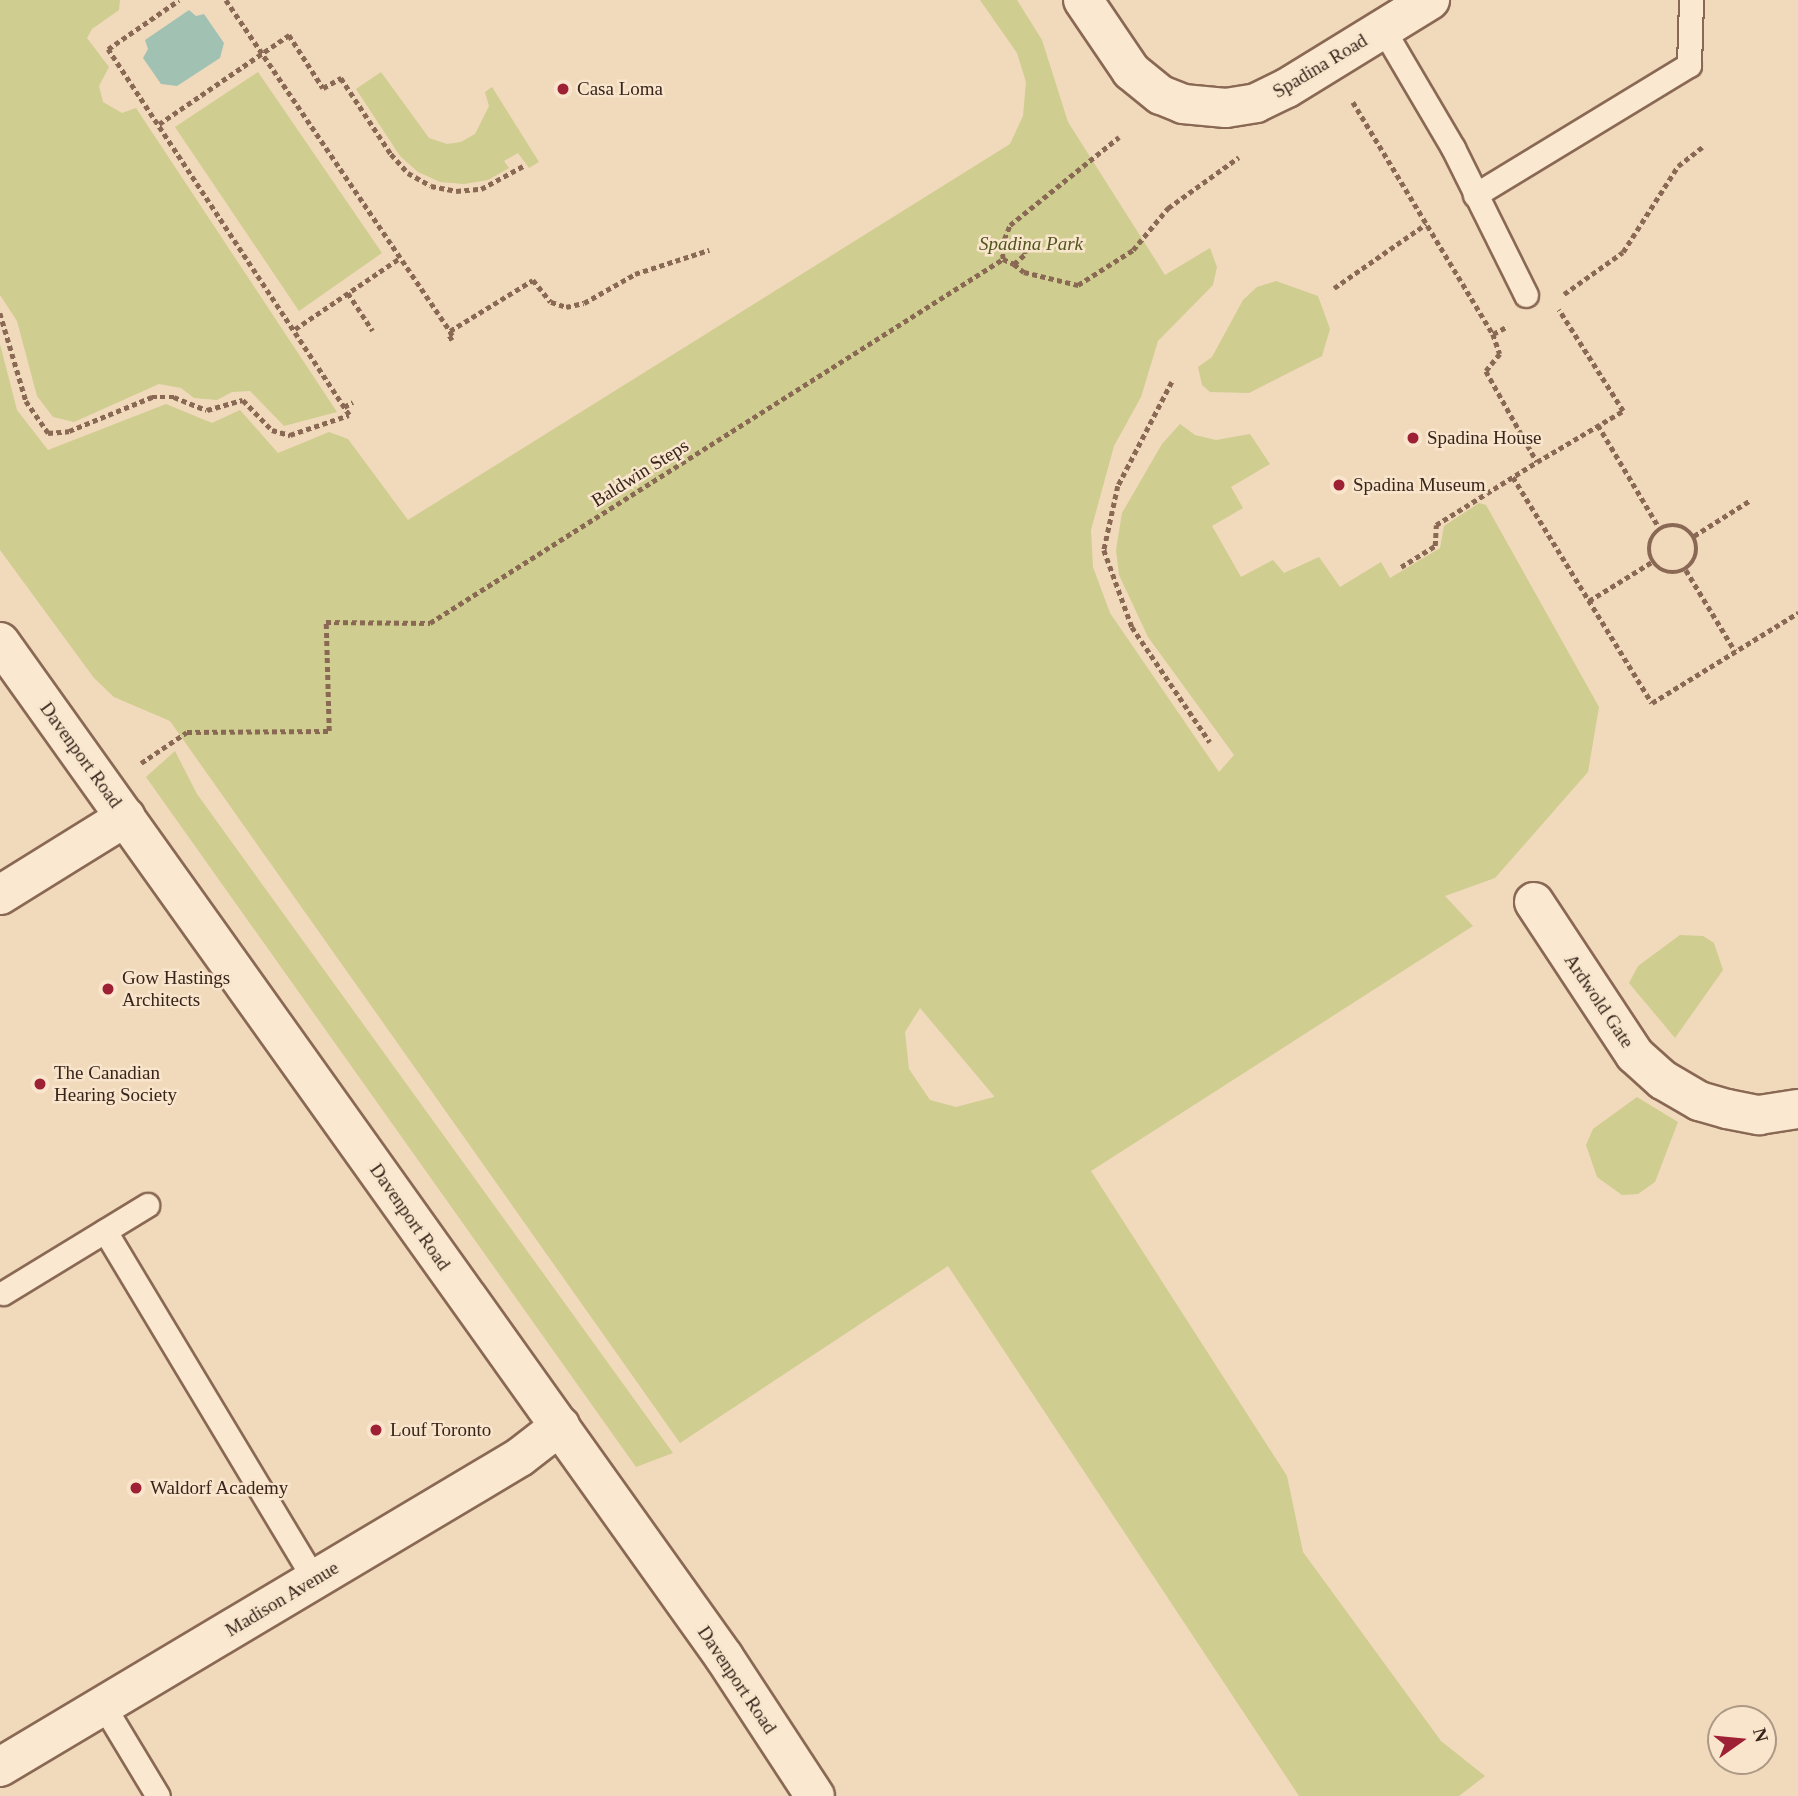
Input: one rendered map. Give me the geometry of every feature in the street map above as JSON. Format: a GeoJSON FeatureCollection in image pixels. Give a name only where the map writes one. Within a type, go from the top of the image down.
{"type":"FeatureCollection","features":[{"type":"Feature","properties":{"kind":"street","name":"Spadina Road"},"geometry":{"type":"LineString","coordinates":[[1083,0],[1131,71],[1161,95],[1183,104],[1226,108],[1256,103],[1430,0]]}},
{"type":"Feature","properties":{"kind":"street","name":"Davenport Road"},"geometry":{"type":"LineString","coordinates":[[0,642],[724,1657],[815,1796]]}},
{"type":"Feature","properties":{"kind":"street"},"geometry":{"type":"LineString","coordinates":[[0,895],[126,817]]}},
{"type":"Feature","properties":{"kind":"street","name":"Ardwold Gate"},"geometry":{"type":"LineString","coordinates":[[1534,902],[1628,1046],[1663,1080],[1699,1101],[1727,1110],[1759,1115],[1798,1110]]}},
{"type":"Feature","properties":{"kind":"street","name":"Madison Avenue"},"geometry":{"type":"LineString","coordinates":[[0,1767],[520,1457],[560,1426]]}},
{"type":"Feature","properties":{"kind":"lane"},"geometry":{"type":"LineString","coordinates":[[1475,195],[1689,65],[1691,0]]}},
{"type":"Feature","properties":{"kind":"lane"},"geometry":{"type":"LineString","coordinates":[[1382,29],[1475,195],[1526,295]]}},
{"type":"Feature","properties":{"kind":"lane"},"geometry":{"type":"LineString","coordinates":[[3,1293],[147,1205]]}},
{"type":"Feature","properties":{"kind":"lane"},"geometry":{"type":"LineString","coordinates":[[106,1231],[314,1579]]}},
{"type":"Feature","properties":{"kind":"lane"},"geometry":{"type":"LineString","coordinates":[[103,1705],[158,1796]]}},
{"type":"Feature","properties":{"kind":"path"},"geometry":{"type":"LineString","coordinates":[[0,313],[26,401],[48,433],[69,431],[152,397],[174,397],[207,410],[243,400],[272,430],[290,435],[349,415],[108,48],[179,0]]}},
{"type":"Feature","properties":{"kind":"path"},"geometry":{"type":"LineString","coordinates":[[226,0],[450,331],[453,337],[448,340]]}},
{"type":"Feature","properties":{"kind":"path"},"geometry":{"type":"LineString","coordinates":[[159,124],[289,35],[323,88],[341,78],[391,154],[408,173],[431,186],[456,191],[481,189],[525,165]]}},
{"type":"Feature","properties":{"kind":"path"},"geometry":{"type":"LineString","coordinates":[[1346,91],[1493,334],[1500,354],[1486,371],[1537,462]]}},
{"type":"Feature","properties":{"kind":"path"},"geometry":{"type":"LineString","coordinates":[[1007,241],[1010,225],[1119,136]]}},
{"type":"Feature","properties":{"kind":"path"},"geometry":{"type":"LineString","coordinates":[[1402,567],[1435,546],[1436,525],[1623,411],[1553,301],[1623,252],[1678,166],[1702,146]]}},
{"type":"Feature","properties":{"kind":"path"},"geometry":{"type":"LineString","coordinates":[[1014,264],[1024,258],[1025,246],[1015,239],[1007,241],[1001,247],[1003,259],[1024,272],[1077,285],[1133,250],[1168,208],[1239,157]]}},
{"type":"Feature","properties":{"kind":"path"},"geometry":{"type":"LineString","coordinates":[[1334,288],[1426,224]]}},
{"type":"Feature","properties":{"kind":"path"},"geometry":{"type":"LineString","coordinates":[[450,331],[533,280],[551,302],[566,307],[584,303],[635,274],[709,250]]}},
{"type":"Feature","properties":{"kind":"path"},"geometry":{"type":"LineString","coordinates":[[295,329],[400,258]]}},
{"type":"Feature","properties":{"kind":"path","name":"Baldwin Steps"},"geometry":{"type":"LineString","coordinates":[[150,757],[187,732],[330,731],[326,622],[430,623],[1003,259]]}},
{"type":"Feature","properties":{"kind":"path"},"geometry":{"type":"LineString","coordinates":[[348,293],[373,331]]}},
{"type":"Feature","properties":{"kind":"path"},"geometry":{"type":"LineString","coordinates":[[1493,334],[1517,321]]}},
{"type":"Feature","properties":{"kind":"path"},"geometry":{"type":"LineString","coordinates":[[1172,382],[1118,486],[1104,550],[1132,626],[1210,743]]}},
{"type":"Feature","properties":{"kind":"path"},"geometry":{"type":"LineString","coordinates":[[344,407],[353,402]]}},
{"type":"Feature","properties":{"kind":"path"},"geometry":{"type":"LineString","coordinates":[[1598,425],[1660,529]]}},
{"type":"Feature","properties":{"kind":"path"},"geometry":{"type":"LineString","coordinates":[[1513,477],[1652,703],[1798,613]]}},
{"type":"Feature","properties":{"kind":"path"},"geometry":{"type":"LineString","coordinates":[[1694,536],[1749,501]]}},
{"type":"Feature","properties":{"kind":"path"},"geometry":{"type":"LineString","coordinates":[[1681,526],[1694,536],[1698,552],[1686,570],[1671,574],[1652,562],[1649,545],[1660,529],[1681,526]]}},
{"type":"Feature","properties":{"kind":"path"},"geometry":{"type":"LineString","coordinates":[[1589,601],[1652,562]]}},
{"type":"Feature","properties":{"kind":"path"},"geometry":{"type":"LineString","coordinates":[[1686,570],[1735,652]]}},
{"type":"Feature","properties":{"kind":"green space"},"geometry":{"type":"Polygon","coordinates":[[[0,0],[120,0],[119,10],[92,29],[87,38],[109,67],[99,86],[103,102],[122,113],[136,108],[337,412],[284,426],[250,391],[232,392],[217,400],[194,398],[181,388],[159,384],[74,422],[53,417],[37,396],[17,321],[0,295],[0,0]]]}},
{"type":"Feature","properties":{"kind":"green space","name":"Spadina Park"},"geometry":{"type":"Polygon","coordinates":[[[980,0],[1017,0],[1042,40],[1068,122],[1165,275],[1210,248],[1217,267],[1213,285],[1158,341],[1141,397],[1114,446],[1091,530],[1093,567],[1110,613],[1219,772],[1234,755],[1148,637],[1119,575],[1116,550],[1122,513],[1162,444],[1180,424],[1195,435],[1216,440],[1250,434],[1270,464],[1231,487],[1243,508],[1212,526],[1241,577],[1273,560],[1284,573],[1319,557],[1340,587],[1381,562],[1390,578],[1440,548],[1444,526],[1479,503],[1486,505],[1599,707],[1588,772],[1495,878],[1445,896],[1473,926],[1091,1171],[1287,1476],[1303,1552],[1441,1741],[1485,1776],[1459,1796],[1299,1796],[948,1266],[680,1443],[170,721],[114,697],[94,678],[0,550],[0,344],[17,410],[48,450],[166,404],[212,423],[240,410],[278,453],[329,432],[348,439],[408,520],[1010,144],[1023,116],[1026,82],[1017,53],[980,0]],[[920,1008],[905,1032],[909,1069],[930,1100],[956,1107],[994,1096],[920,1008]]]}},
{"type":"Feature","properties":{"kind":"green space"},"geometry":{"type":"Polygon","coordinates":[[[258,72],[382,253],[299,311],[175,127],[258,72]]]}},
{"type":"Feature","properties":{"kind":"green space"},"geometry":{"type":"Polygon","coordinates":[[[381,72],[429,138],[447,144],[461,142],[475,134],[489,106],[485,92],[492,87],[539,162],[529,168],[518,153],[504,161],[509,168],[488,180],[464,184],[440,182],[418,172],[400,156],[356,89],[381,72]]]}},
{"type":"Feature","properties":{"kind":"green space"},"geometry":{"type":"Polygon","coordinates":[[[1276,281],[1318,296],[1330,329],[1322,356],[1249,393],[1210,392],[1202,385],[1198,367],[1212,357],[1243,300],[1257,287],[1276,281]]]}},
{"type":"Feature","properties":{"kind":"green space"},"geometry":{"type":"Polygon","coordinates":[[[175,751],[197,794],[673,1453],[636,1467],[146,777],[175,751]]]}},
{"type":"Feature","properties":{"kind":"green space"},"geometry":{"type":"Polygon","coordinates":[[[1680,935],[1703,936],[1714,943],[1723,970],[1675,1038],[1629,983],[1638,966],[1680,935]]]}},
{"type":"Feature","properties":{"kind":"green space"},"geometry":{"type":"Polygon","coordinates":[[[1637,1097],[1678,1122],[1655,1182],[1638,1194],[1622,1195],[1597,1177],[1586,1145],[1593,1129],[1637,1097]]]}},
{"type":"Feature","properties":{"kind":"shaded area"},"geometry":{"type":"Polygon","coordinates":[[[189,10],[196,16],[204,14],[224,43],[220,58],[177,86],[161,84],[143,58],[148,49],[145,40],[189,10]]]}},
{"type":"Feature","properties":{"kind":"place","name":"Casa Loma"},"geometry":{"type":"Point","coordinates":[563,89]}},
{"type":"Feature","properties":{"kind":"place","name":"Spadina House"},"geometry":{"type":"Point","coordinates":[1413,438]}},
{"type":"Feature","properties":{"kind":"place","name":"Spadina Museum"},"geometry":{"type":"Point","coordinates":[1339,485]}},
{"type":"Feature","properties":{"kind":"place","name":"Gow Hastings Architects"},"geometry":{"type":"Point","coordinates":[108,989]}},
{"type":"Feature","properties":{"kind":"place","name":"The Canadian Hearing Society"},"geometry":{"type":"Point","coordinates":[40,1084]}},
{"type":"Feature","properties":{"kind":"place","name":"Louf Toronto"},"geometry":{"type":"Point","coordinates":[376,1430]}},
{"type":"Feature","properties":{"kind":"place","name":"Waldorf Academy"},"geometry":{"type":"Point","coordinates":[136,1488]}}]}
